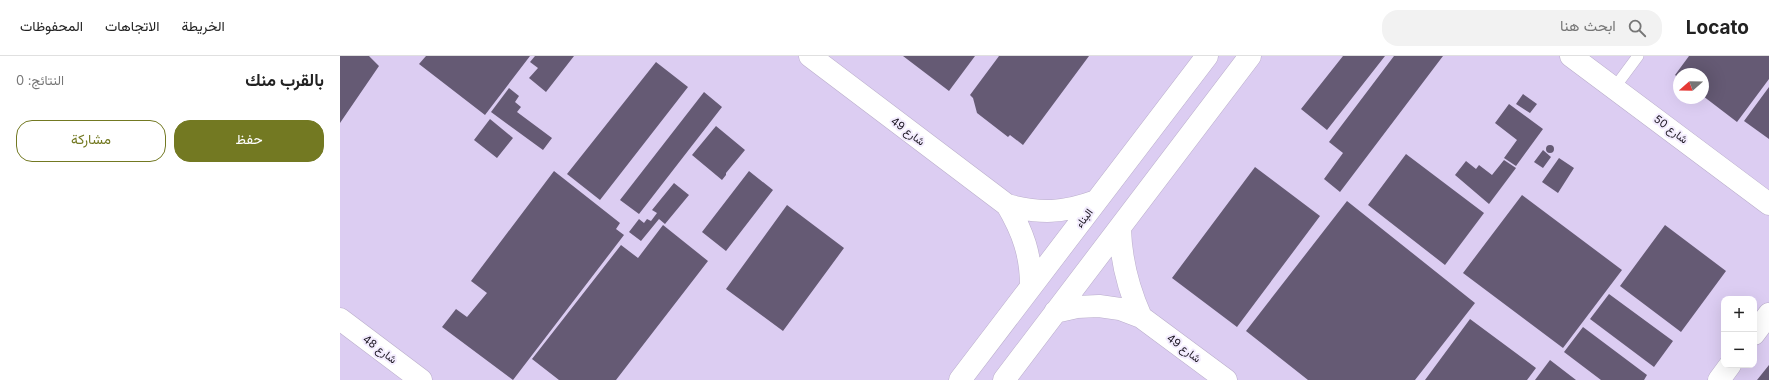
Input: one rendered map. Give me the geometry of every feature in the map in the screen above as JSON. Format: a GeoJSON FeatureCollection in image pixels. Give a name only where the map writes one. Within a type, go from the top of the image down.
{"type":"FeatureCollection","features":[{"type":"Feature","properties":{"kind":"street","name":"شارع 49"},"geometry":{"type":"LineString","coordinates":[[810,56],[1007,205],[1029,211],[1052,212],[1075,209],[1096,201]]}},
{"type":"Feature","properties":{"kind":"street","name":"البناء"},"geometry":{"type":"LineString","coordinates":[[960,380],[1207,56]]}},
{"type":"Feature","properties":{"kind":"street"},"geometry":{"type":"LineString","coordinates":[[1004,380],[1250,56]]}},
{"type":"Feature","properties":{"kind":"street","name":"شارع 50"},"geometry":{"type":"LineString","coordinates":[[1571,56],[1615,87],[1769,204]]}},
{"type":"Feature","properties":{"kind":"street","name":"شارع 49"},"geometry":{"type":"LineString","coordinates":[[1007,205],[1018,224],[1026,244],[1031,265],[1031,286]]}},
{"type":"Feature","properties":{"kind":"street"},"geometry":{"type":"LineString","coordinates":[[1120,229],[1124,274],[1141,317]]}},
{"type":"Feature","properties":{"kind":"street","name":"شارع 49"},"geometry":{"type":"LineString","coordinates":[[1055,312],[1077,307],[1099,306],[1120,309],[1141,317],[1226,380]]}},
{"type":"Feature","properties":{"kind":"street"},"geometry":{"type":"LineString","coordinates":[[1756,332],[1769,314]]}},
{"type":"Feature","properties":{"kind":"street","name":"شارع 48"},"geometry":{"type":"LineString","coordinates":[[340,319],[421,380]]}},
{"type":"Feature","properties":{"kind":"street"},"geometry":{"type":"LineString","coordinates":[[1719,380],[1728,368]]}},
{"type":"Feature","properties":{"kind":"lane"},"geometry":{"type":"LineString","coordinates":[[1615,87],[1638,56]]}},
{"type":"Feature","properties":{"kind":"shaded area"},"geometry":{"type":"Polygon","coordinates":[[[340,56],[1769,56],[1769,380],[340,380],[340,56]]]}},
{"type":"Feature","properties":{"kind":"building"},"geometry":{"type":"Polygon","coordinates":[[[340,56],[369,56],[379,66],[340,123],[340,56]]]}},
{"type":"Feature","properties":{"kind":"building"},"geometry":{"type":"Polygon","coordinates":[[[426,56],[530,56],[485,115],[419,64],[426,56]]]}},
{"type":"Feature","properties":{"kind":"building"},"geometry":{"type":"Polygon","coordinates":[[[535,56],[574,56],[546,92],[529,78],[538,68],[530,62],[535,56]]]}},
{"type":"Feature","properties":{"kind":"building"},"geometry":{"type":"Polygon","coordinates":[[[903,56],[975,56],[949,91],[903,56]]]}},
{"type":"Feature","properties":{"kind":"building"},"geometry":{"type":"Polygon","coordinates":[[[999,56],[1089,56],[1023,145],[1010,135],[1008,137],[977,113],[973,98],[970,95],[999,56]]]}},
{"type":"Feature","properties":{"kind":"building"},"geometry":{"type":"Polygon","coordinates":[[[1343,56],[1385,56],[1327,130],[1301,109],[1343,56]]]}},
{"type":"Feature","properties":{"kind":"building"},"geometry":{"type":"Polygon","coordinates":[[[1394,56],[1443,56],[1340,192],[1324,179],[1343,153],[1329,142],[1394,56]]]}},
{"type":"Feature","properties":{"kind":"building"},"geometry":{"type":"Polygon","coordinates":[[[1689,56],[1769,56],[1769,79],[1737,122],[1709,101],[1709,68],[1680,68],[1689,56]]]}},
{"type":"Feature","properties":{"kind":"building"},"geometry":{"type":"Polygon","coordinates":[[[656,62],[688,87],[600,200],[567,174],[656,62]]]}},
{"type":"Feature","properties":{"kind":"building"},"geometry":{"type":"Polygon","coordinates":[[[1769,87],[1769,139],[1744,121],[1769,87]]]}},
{"type":"Feature","properties":{"kind":"building"},"geometry":{"type":"Polygon","coordinates":[[[509,88],[519,96],[515,102],[521,107],[517,112],[552,138],[543,150],[491,112],[509,88]]]}},
{"type":"Feature","properties":{"kind":"building"},"geometry":{"type":"Polygon","coordinates":[[[704,92],[722,107],[639,214],[620,200],[704,92]]]}},
{"type":"Feature","properties":{"kind":"building"},"geometry":{"type":"Polygon","coordinates":[[[1523,94],[1537,104],[1530,113],[1516,104],[1523,94]]]}},
{"type":"Feature","properties":{"kind":"building"},"geometry":{"type":"Polygon","coordinates":[[[1509,104],[1543,129],[1516,166],[1504,158],[1517,140],[1495,123],[1509,104]]]}},
{"type":"Feature","properties":{"kind":"building"},"geometry":{"type":"Polygon","coordinates":[[[490,119],[513,138],[497,158],[474,140],[490,119]]]}},
{"type":"Feature","properties":{"kind":"building"},"geometry":{"type":"Polygon","coordinates":[[[716,126],[745,150],[722,180],[692,155],[716,126]]]}},
{"type":"Feature","properties":{"kind":"building"},"geometry":{"type":"Polygon","coordinates":[[[1548,145],[1552,145],[1554,149],[1552,153],[1548,153],[1546,151],[1546,147],[1548,145]]]}},
{"type":"Feature","properties":{"kind":"building"},"geometry":{"type":"Polygon","coordinates":[[[1543,150],[1551,157],[1543,168],[1534,162],[1543,150]]]}},
{"type":"Feature","properties":{"kind":"building"},"geometry":{"type":"Polygon","coordinates":[[[1406,154],[1484,213],[1445,265],[1368,205],[1406,154]]]}},
{"type":"Feature","properties":{"kind":"building"},"geometry":{"type":"Polygon","coordinates":[[[1559,158],[1574,168],[1558,193],[1542,182],[1559,158]]]}},
{"type":"Feature","properties":{"kind":"building"},"geometry":{"type":"Polygon","coordinates":[[[1504,160],[1516,168],[1489,204],[1455,175],[1466,161],[1476,169],[1479,165],[1492,175],[1504,160]]]}},
{"type":"Feature","properties":{"kind":"building"},"geometry":{"type":"Polygon","coordinates":[[[1255,167],[1320,216],[1237,327],[1172,278],[1255,167]]]}},
{"type":"Feature","properties":{"kind":"building"},"geometry":{"type":"Polygon","coordinates":[[[554,171],[620,223],[616,229],[624,235],[513,380],[442,327],[456,309],[467,317],[487,293],[471,281],[554,171]]]}},
{"type":"Feature","properties":{"kind":"building"},"geometry":{"type":"Polygon","coordinates":[[[749,171],[773,190],[726,251],[702,232],[749,171]]]}},
{"type":"Feature","properties":{"kind":"building"},"geometry":{"type":"Polygon","coordinates":[[[674,183],[689,195],[665,224],[659,219],[641,241],[629,232],[639,219],[644,223],[647,219],[651,221],[657,213],[652,210],[674,183]]]}},
{"type":"Feature","properties":{"kind":"building"},"geometry":{"type":"Polygon","coordinates":[[[1522,195],[1622,270],[1563,348],[1463,273],[1522,195]]]}},
{"type":"Feature","properties":{"kind":"building"},"geometry":{"type":"Polygon","coordinates":[[[1347,201],[1475,303],[1415,380],[1308,380],[1246,331],[1347,201]]]}},
{"type":"Feature","properties":{"kind":"building"},"geometry":{"type":"Polygon","coordinates":[[[787,205],[844,248],[783,331],[726,289],[787,205]]]}},
{"type":"Feature","properties":{"kind":"building"},"geometry":{"type":"Polygon","coordinates":[[[663,225],[708,261],[616,380],[559,380],[532,359],[621,245],[638,258],[663,225]]]}},
{"type":"Feature","properties":{"kind":"building"},"geometry":{"type":"Polygon","coordinates":[[[1665,225],[1726,271],[1681,332],[1620,286],[1665,225]]]}},
{"type":"Feature","properties":{"kind":"building"},"geometry":{"type":"Polygon","coordinates":[[[1609,294],[1673,341],[1654,367],[1590,319],[1609,294]]]}},
{"type":"Feature","properties":{"kind":"building"},"geometry":{"type":"Polygon","coordinates":[[[1470,319],[1536,368],[1527,380],[1425,380],[1470,319]]]}},
{"type":"Feature","properties":{"kind":"building"},"geometry":{"type":"Polygon","coordinates":[[[1583,327],[1647,375],[1644,380],[1601,380],[1564,352],[1583,327]]]}},
{"type":"Feature","properties":{"kind":"building"},"geometry":{"type":"Polygon","coordinates":[[[1550,360],[1576,380],[1535,380],[1550,360]]]}},
{"type":"Feature","properties":{"kind":"building"},"geometry":{"type":"Polygon","coordinates":[[[1769,365],[1769,380],[1757,380],[1769,365]]]}}]}
